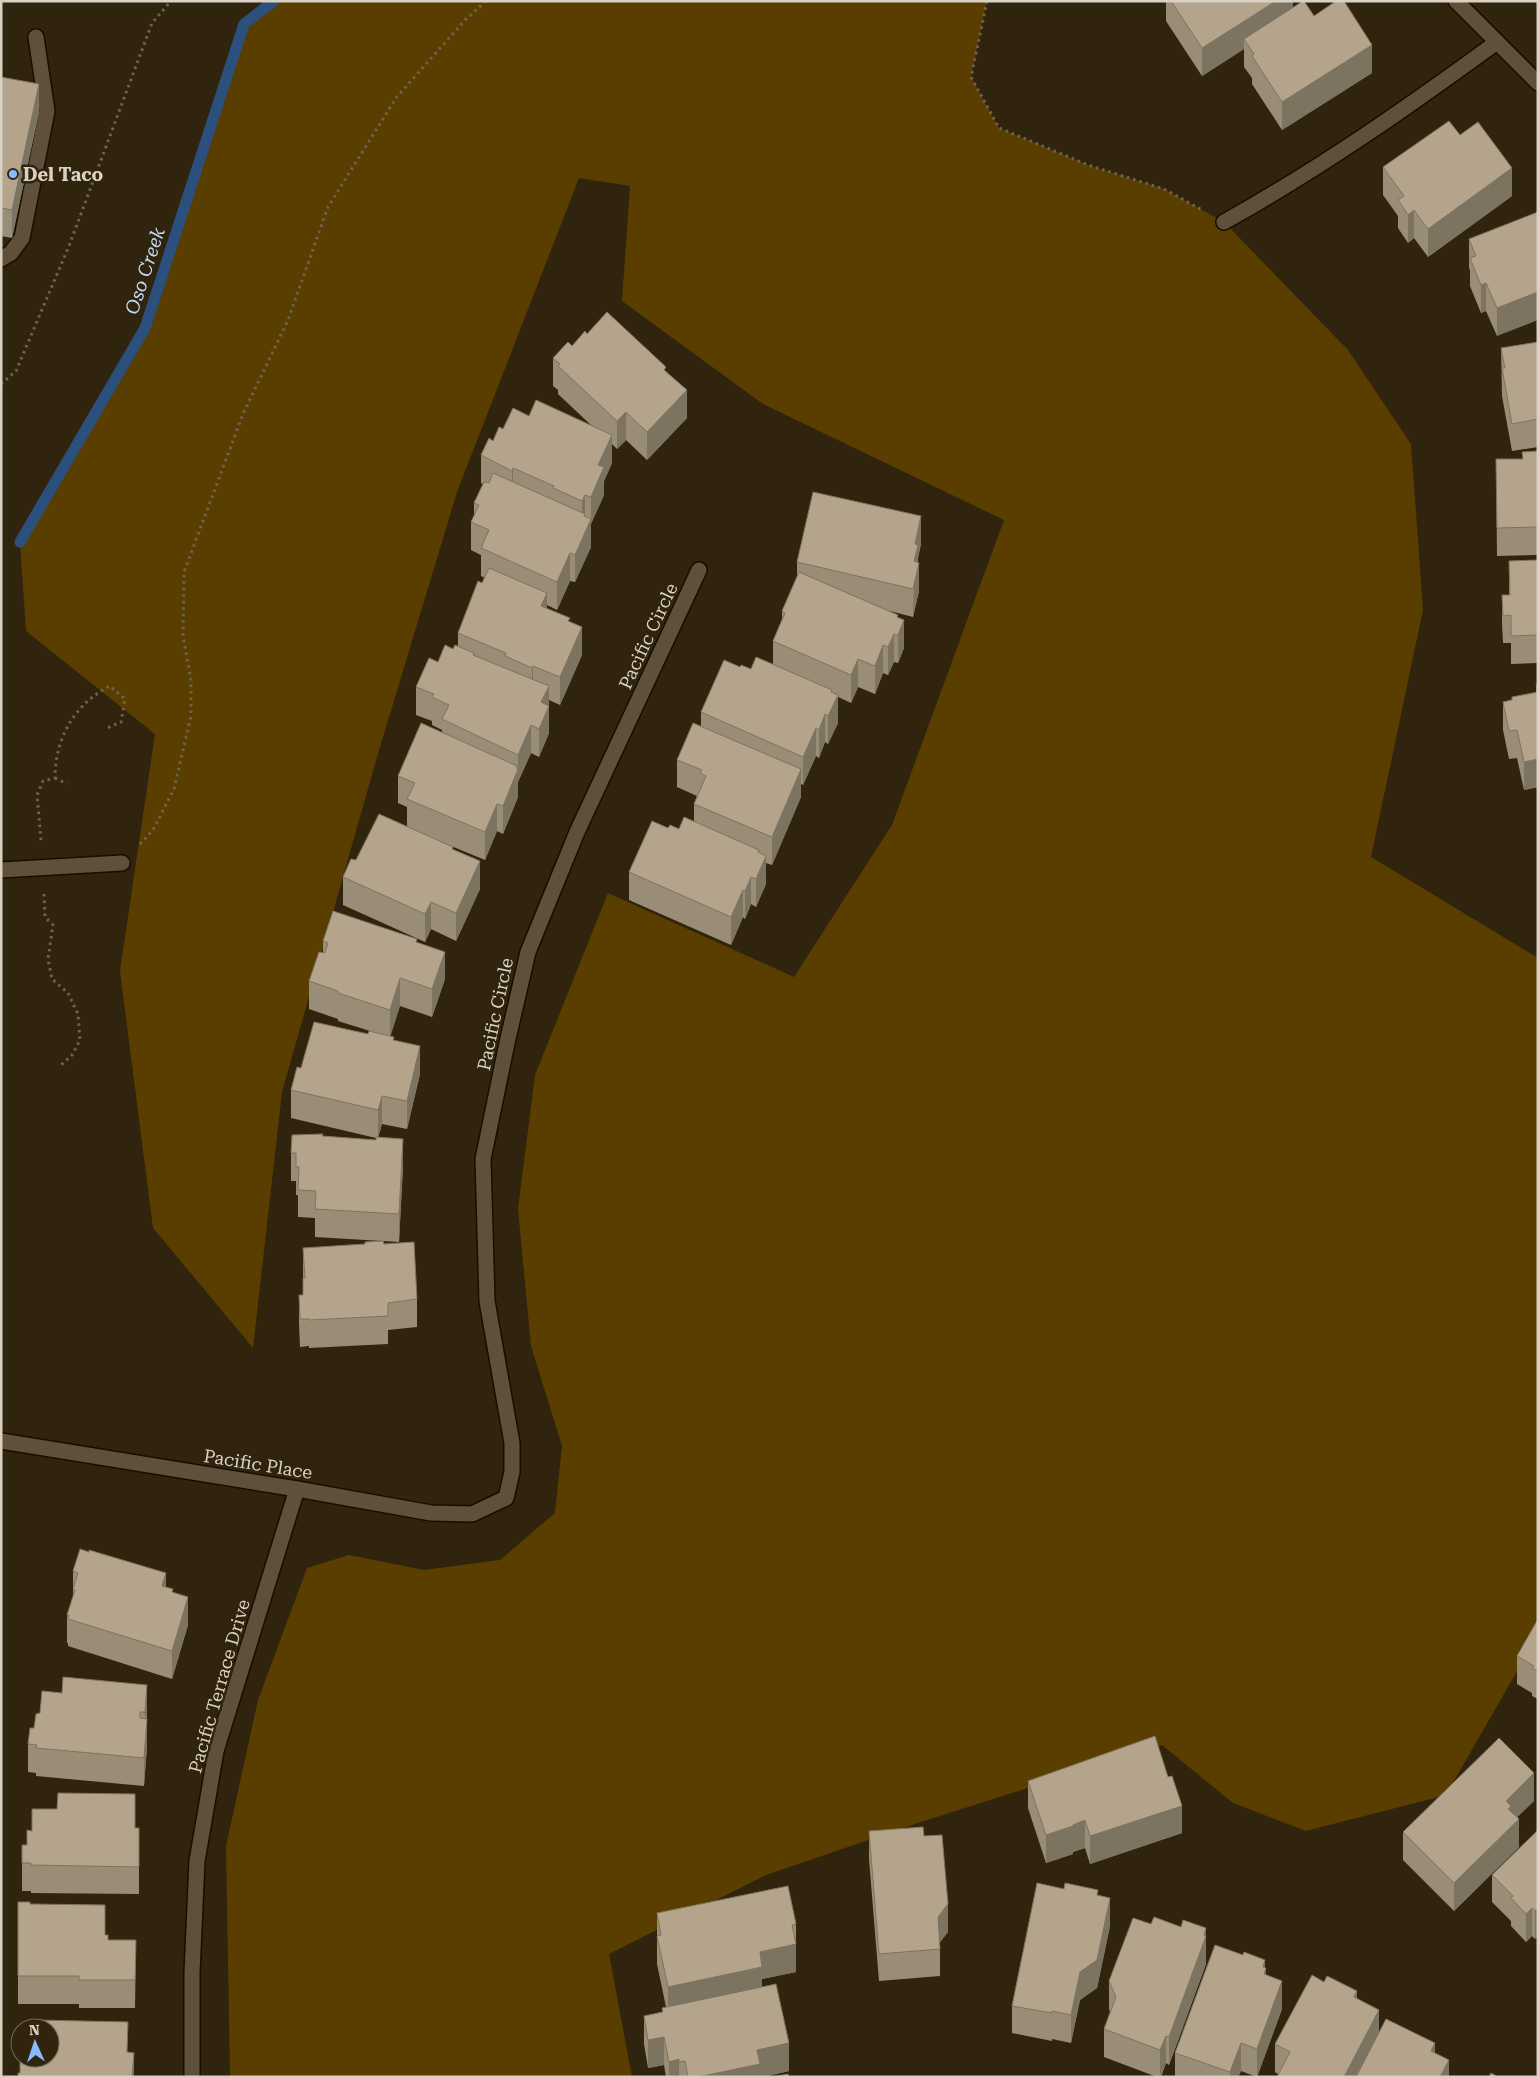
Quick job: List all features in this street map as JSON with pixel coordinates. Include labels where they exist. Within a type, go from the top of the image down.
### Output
[{"type":"street","points":[[1456,1],[1538,83]]},
{"type":"street","points":[[1,259],[11,253],[22,238],[46,111],[36,37]]},
{"type":"street","points":[[1224,222],[1288,186],[1392,118],[1498,42]]},
{"type":"street","name":"Pacific Circle","points":[[506,1498],[512,1472],[512,1444],[487,1302],[484,1159],[507,1043],[528,952],[577,832],[699,570]]},
{"type":"street","points":[[1,870],[122,863]]},
{"type":"street","name":"Pacific Place","points":[[1,1441],[297,1489],[431,1514],[472,1514],[506,1498]]},
{"type":"street","name":"Pacific Terrace Drive","points":[[192,2077],[192,1973],[198,1861],[215,1760],[297,1489]]},
{"type":"path","points":[[1,384],[16,371],[69,246],[152,23],[171,1]]},
{"type":"path","points":[[122,863],[153,830],[174,789],[191,716],[191,680],[182,636],[184,572],[243,414],[288,320],[328,207],[396,98],[465,20],[486,1]]},
{"type":"path","points":[[987,1],[971,77],[999,128],[1088,165],[1164,189],[1224,222]]},
{"type":"path","points":[[55,778],[55,763],[62,734],[80,707],[100,691],[110,686],[124,699],[121,722],[107,728]]},
{"type":"path","points":[[59,1066],[72,1055],[80,1040],[78,1014],[68,994],[52,979],[48,960],[53,925],[45,917],[37,795],[43,781],[55,778],[67,784]]},
{"type":"shaded area","points":[[274,1],[987,1],[971,77],[999,128],[1088,165],[1164,189],[1224,222],[1348,350],[1411,444],[1423,610],[1371,857],[1538,958],[1538,1619],[1532,1645],[1446,1795],[1306,1831],[1233,1803],[1162,1745],[921,1822],[766,1875],[609,1954],[632,2077],[230,2077],[226,1846],[258,1700],[307,1568],[349,1555],[424,1570],[500,1560],[555,1513],[562,1446],[531,1346],[518,1209],[535,1075],[608,893],[794,977],[892,825],[1004,520],[763,404],[622,301],[630,186],[579,178],[457,492],[377,757],[282,1092],[253,1348],[153,1228],[120,971],[155,734],[26,631],[20,542],[145,328],[244,24]]},
{"type":"building","points":[[1171,1],[1276,1],[1202,48]]},
{"type":"building","points":[[1303,1],[1314,16],[1336,1],[1344,1],[1372,45],[1282,102],[1252,56],[1254,54],[1244,39]]},
{"type":"building","name":"Del Taco","points":[[1,77],[39,84],[12,210],[1,208]]},
{"type":"building","points":[[1449,121],[1460,135],[1478,122],[1512,168],[1428,229],[1414,210],[1408,215],[1398,200],[1404,196],[1383,167]]},
{"type":"building","points":[[1538,212],[1538,292],[1497,308],[1486,283],[1481,285],[1470,258],[1476,256],[1469,239]]},
{"type":"building","points":[[607,312],[666,367],[664,370],[687,390],[647,432],[626,412],[617,421],[558,366],[560,364],[553,358],[568,342],[572,346],[585,331],[587,334]]},
{"type":"building","points":[[1538,342],[1538,419],[1512,424],[1502,368],[1505,368],[1501,348]]},
{"type":"building","points":[[536,400],[612,435],[598,465],[604,467],[591,497],[585,495],[582,501],[553,488],[554,486],[513,468],[512,471],[481,455],[489,438],[493,441],[499,427],[503,429],[513,408],[529,416]]},
{"type":"building","points":[[1538,451],[1538,527],[1497,528],[1496,459],[1523,459],[1522,452]]},
{"type":"building","points":[[493,473],[585,514],[584,516],[591,519],[575,555],[570,553],[557,582],[481,548],[489,530],[471,522],[479,505],[474,503],[484,482],[489,483]]},
{"type":"building","points":[[813,492],[921,516],[915,544],[918,545],[914,561],[919,563],[913,589],[797,562]]},
{"type":"building","points":[[1538,560],[1538,635],[1511,636],[1511,615],[1503,616],[1502,595],[1510,595],[1509,561]]},
{"type":"building","points":[[489,568],[547,593],[541,606],[570,618],[568,621],[582,627],[560,677],[533,666],[532,668],[505,656],[506,653],[458,633],[478,581],[482,583]]},
{"type":"building","points":[[799,572],[898,615],[897,617],[904,620],[898,635],[894,634],[888,647],[883,645],[875,666],[858,659],[851,675],[773,641],[785,613],[782,611]]},
{"type":"building","points":[[445,645],[453,649],[455,645],[474,653],[473,655],[549,686],[541,702],[549,706],[539,729],[531,725],[518,755],[442,719],[449,705],[432,697],[434,694],[416,687],[429,658],[438,662]]},
{"type":"building","points":[[756,657],[832,690],[831,692],[838,695],[828,716],[825,714],[819,730],[816,728],[803,757],[701,712],[724,660],[740,667],[741,665],[751,669]]},
{"type":"building","points":[[1538,692],[1538,759],[1524,762],[1517,730],[1509,731],[1503,702],[1512,700],[1512,697]]},
{"type":"building","points":[[421,723],[517,766],[516,768],[518,769],[503,806],[497,804],[485,832],[407,799],[415,783],[398,776]]},
{"type":"building","points":[[693,723],[801,769],[772,837],[694,804],[706,776],[700,773],[702,770],[677,760]]},
{"type":"building","points":[[379,814],[480,861],[456,913],[431,902],[425,914],[343,877],[351,859],[356,860]]},
{"type":"building","points":[[684,817],[759,850],[758,852],[766,856],[756,879],[751,877],[745,891],[743,890],[731,917],[629,872],[652,821],[668,828],[670,825],[679,829]]},
{"type":"building","points":[[333,911],[417,939],[416,942],[445,952],[432,989],[400,978],[390,1010],[338,993],[338,991],[309,981],[319,952],[325,953],[328,943],[323,941]]},
{"type":"building","points":[[314,1022],[368,1034],[369,1031],[394,1037],[393,1040],[420,1046],[407,1101],[382,1096],[378,1110],[291,1090],[297,1067],[301,1068]]},
{"type":"building","points":[[323,1134],[322,1136],[376,1140],[376,1137],[403,1139],[399,1214],[315,1209],[316,1191],[298,1190],[299,1167],[296,1167],[296,1153],[291,1153],[292,1135]]},
{"type":"building","points":[[383,1241],[384,1244],[414,1242],[417,1299],[388,1303],[388,1316],[300,1319],[299,1295],[303,1295],[303,1278],[305,1278],[303,1248]]},
{"type":"building","points":[[80,1549],[166,1573],[162,1586],[173,1589],[172,1592],[188,1597],[172,1651],[68,1619],[69,1615],[67,1615],[78,1573],[73,1571]]},
{"type":"building","points":[[1538,1619],[1538,1671],[1532,1668],[1534,1666],[1517,1656]]},
{"type":"building","points":[[63,1677],[147,1685],[145,1712],[140,1712],[140,1718],[147,1719],[144,1758],[36,1748],[37,1745],[28,1744],[30,1728],[34,1728],[36,1714],[40,1713],[42,1691],[62,1693]]},
{"type":"building","points":[[1155,1736],[1168,1777],[1172,1776],[1182,1806],[1090,1836],[1085,1820],[1046,1835],[1028,1781]]},
{"type":"building","points":[[1499,1738],[1534,1773],[1506,1801],[1511,1806],[1508,1809],[1519,1819],[1454,1883],[1403,1832]]},
{"type":"building","points":[[58,1793],[135,1794],[135,1828],[139,1828],[139,1867],[31,1865],[31,1863],[22,1863],[22,1845],[27,1845],[27,1830],[32,1831],[32,1809],[57,1809]]},
{"type":"building","points":[[923,1827],[924,1836],[942,1835],[948,1904],[938,1917],[940,1949],[879,1954],[869,1831]]},
{"type":"building","points":[[1538,1830],[1538,1909],[1535,1911],[1532,1908],[1526,1914],[1511,1898],[1513,1896],[1492,1875]]},
{"type":"building","points":[[1037,1883],[1064,1889],[1065,1883],[1098,1890],[1097,1895],[1110,1898],[1097,1960],[1080,1972],[1071,2015],[1012,2006]]},
{"type":"building","points":[[788,1886],[796,1924],[792,1925],[796,1944],[760,1952],[762,1967],[668,1987],[657,1936],[661,1935],[657,1913]]},
{"type":"building","points":[[18,1902],[30,1902],[30,1904],[105,1905],[105,1935],[108,1935],[108,1940],[136,1940],[135,1980],[79,1980],[79,1976],[18,1976]]},
{"type":"building","points":[[1154,1917],[1181,1927],[1183,1920],[1206,1928],[1204,1935],[1206,1936],[1169,2037],[1166,2036],[1160,2050],[1104,2029],[1116,1997],[1109,1981],[1133,1918],[1151,1924]]},
{"type":"building","points":[[1215,1945],[1243,1955],[1244,1952],[1265,1960],[1263,1967],[1266,1968],[1264,1974],[1282,1981],[1257,2049],[1241,2043],[1230,2072],[1175,2053]]},
{"type":"building","points":[[1312,1975],[1324,1982],[1327,1976],[1357,1991],[1354,1997],[1379,2010],[1344,2077],[1277,2077],[1290,2052],[1275,2044]]},
{"type":"building","points":[[776,1984],[789,2043],[757,2050],[760,2064],[698,2077],[688,2077],[685,2061],[679,2062],[679,2059],[669,2062],[664,2037],[648,2040],[644,2016],[663,2012],[662,2008]]},
{"type":"building","points":[[1386,2019],[1435,2043],[1431,2051],[1449,2060],[1440,2077],[1356,2077]]},
{"type":"building","points":[[60,2021],[128,2022],[127,2052],[134,2053],[132,2077],[18,2077],[18,2073],[20,2073],[20,2068],[60,2068]]},
{"type":"building","points":[[1491,2073],[1498,2077],[1489,2077]]},
{"type":"building","points":[[788,2074],[789,2077],[772,2077]]},
{"type":"waterway","name":"Oso Creek","points":[[20,542],[145,328],[244,24],[274,1]]},
{"type":"place","name":"Del Taco","points":[[13,174]]}]
